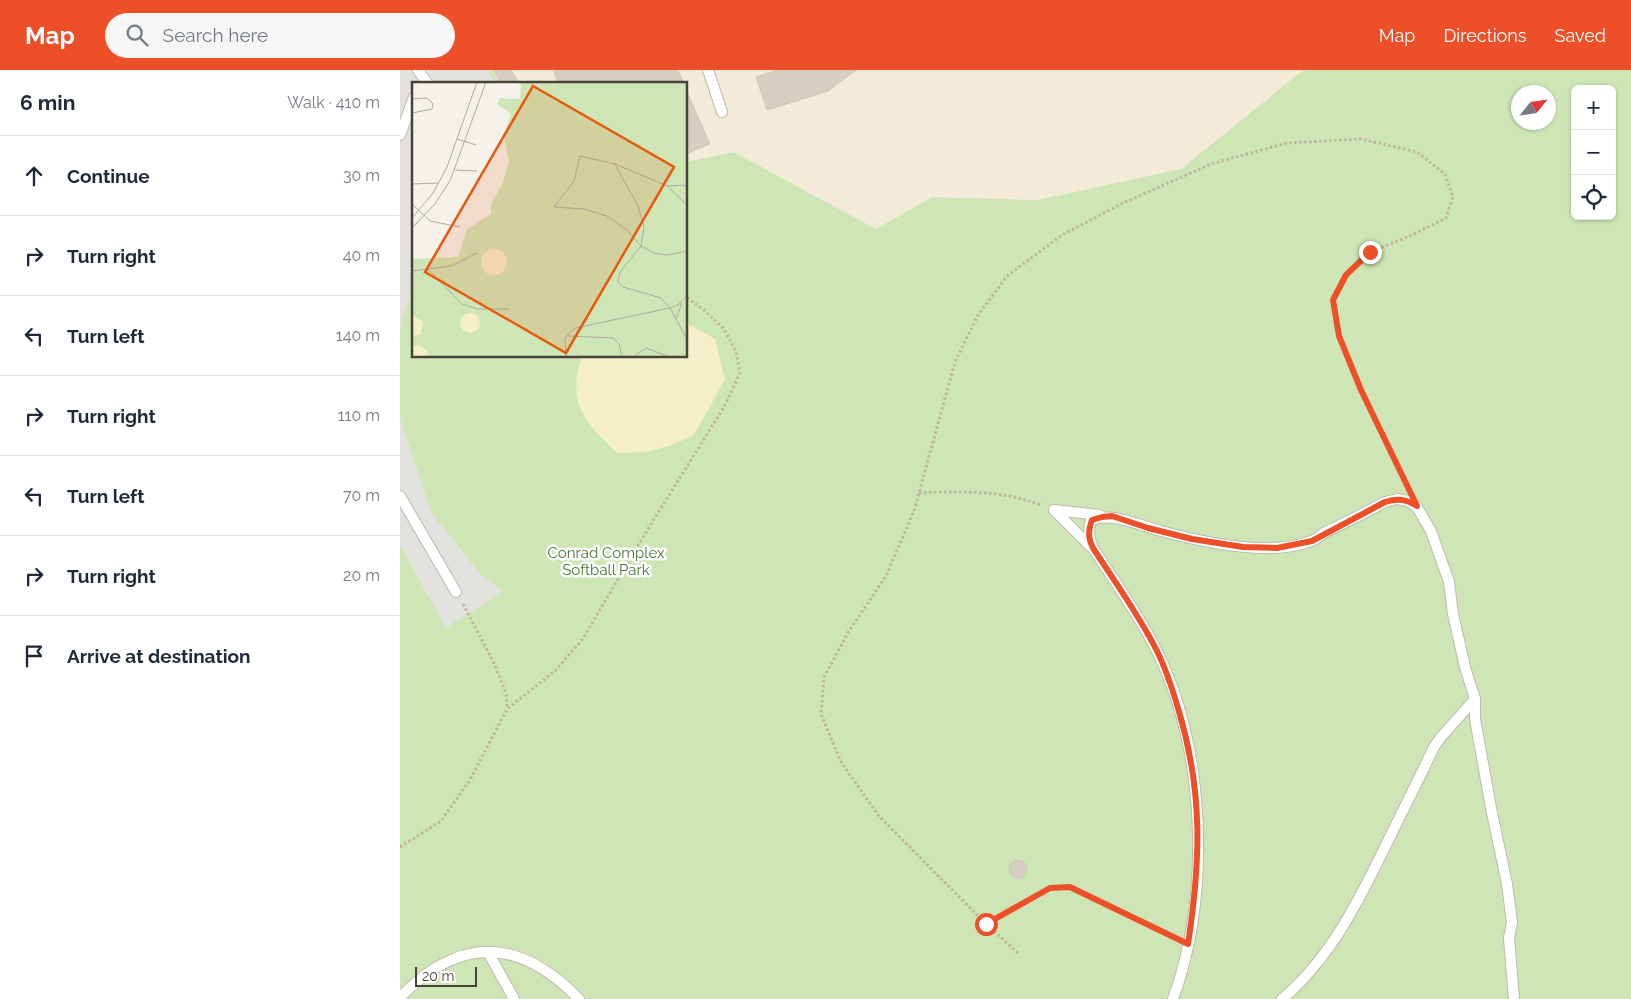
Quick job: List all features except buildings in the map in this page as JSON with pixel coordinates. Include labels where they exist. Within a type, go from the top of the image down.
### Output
[{"type":"lane","points":[[708,70],[722,112]]},
{"type":"lane","points":[[400,135],[412,102]]},
{"type":"lane","points":[[400,496],[456,592]]},
{"type":"lane","points":[[1054,510],[1112,516],[1148,528],[1192,539],[1243,547],[1277,548],[1312,541],[1385,502],[1397,499],[1408,501],[1417,506],[1431,531],[1449,582],[1463,658],[1476,700],[1475,719],[1507,884],[1512,922],[1509,938],[1514,999]]},
{"type":"lane","points":[[1054,510],[1093,548]]},
{"type":"lane","points":[[1112,516],[1092,520],[1088,529],[1089,539],[1093,548],[1136,612],[1157,651],[1168,677],[1186,734],[1198,810],[1194,903],[1180,980],[1172,999]]},
{"type":"lane","points":[[1282,999],[1296,988],[1317,964],[1338,935],[1368,881],[1434,747],[1476,700]]},
{"type":"lane","points":[[488,952],[514,999]]},
{"type":"lane","points":[[400,997],[426,974],[440,965],[456,958],[488,952],[512,955],[534,963],[548,972],[579,999]]},
{"type":"path","points":[[1018,953],[986,924],[878,815],[841,762],[821,714],[824,677],[849,631],[886,576],[914,512],[955,362],[978,315],[1006,276],[1062,235],[1123,203],[1210,164],[1287,142],[1361,139],[1418,152],[1446,174],[1454,197],[1446,218],[1412,236],[1370,252],[1346,275],[1333,300],[1339,336],[1361,390],[1417,506]]},
{"type":"path","points":[[400,847],[441,821],[470,780],[507,709],[555,671],[582,640],[724,407],[740,373],[736,351],[724,330],[704,310],[688,298]]},
{"type":"path","points":[[919,493],[960,491],[1021,497],[1054,510]]},
{"type":"path","points":[[456,592],[493,661],[506,693],[507,709]]},
{"type":"path","points":[[986,924],[1050,888],[1070,887],[1188,944]]},
{"type":"shaded area","points":[[400,70],[487,70],[495,82],[412,82],[412,291],[401,321],[400,339]]},
{"type":"shaded area","points":[[492,70],[1303,70],[1181,169],[1037,200],[932,197],[875,229],[735,152],[688,162],[688,82],[500,82]]},
{"type":"shaded area","points":[[400,419],[432,514],[483,577],[503,591],[446,628],[400,545]]},
{"type":"green space","name":"Conrad Complex Softball Park","points":[[400,70],[492,70],[500,82],[412,82],[412,358],[688,358],[688,162],[734,152],[876,229],[932,197],[1037,200],[1181,169],[1303,70],[1631,70],[1631,999],[400,999]]},
{"type":"sand","points":[[688,324],[715,339],[725,380],[693,436],[666,447],[645,452],[617,453],[596,431],[582,411],[576,387],[582,358],[688,358]]},
{"type":"route","points":[[986,924],[1050,888],[1070,887],[1188,944],[1198,856],[1198,810],[1186,734],[1168,677],[1157,651],[1136,612],[1093,548],[1089,539],[1088,529],[1092,520],[1112,516],[1148,528],[1192,539],[1243,547],[1277,548],[1312,541],[1385,502],[1397,499],[1408,501],[1417,506],[1361,390],[1339,336],[1333,300],[1346,275],[1370,252]]}]
